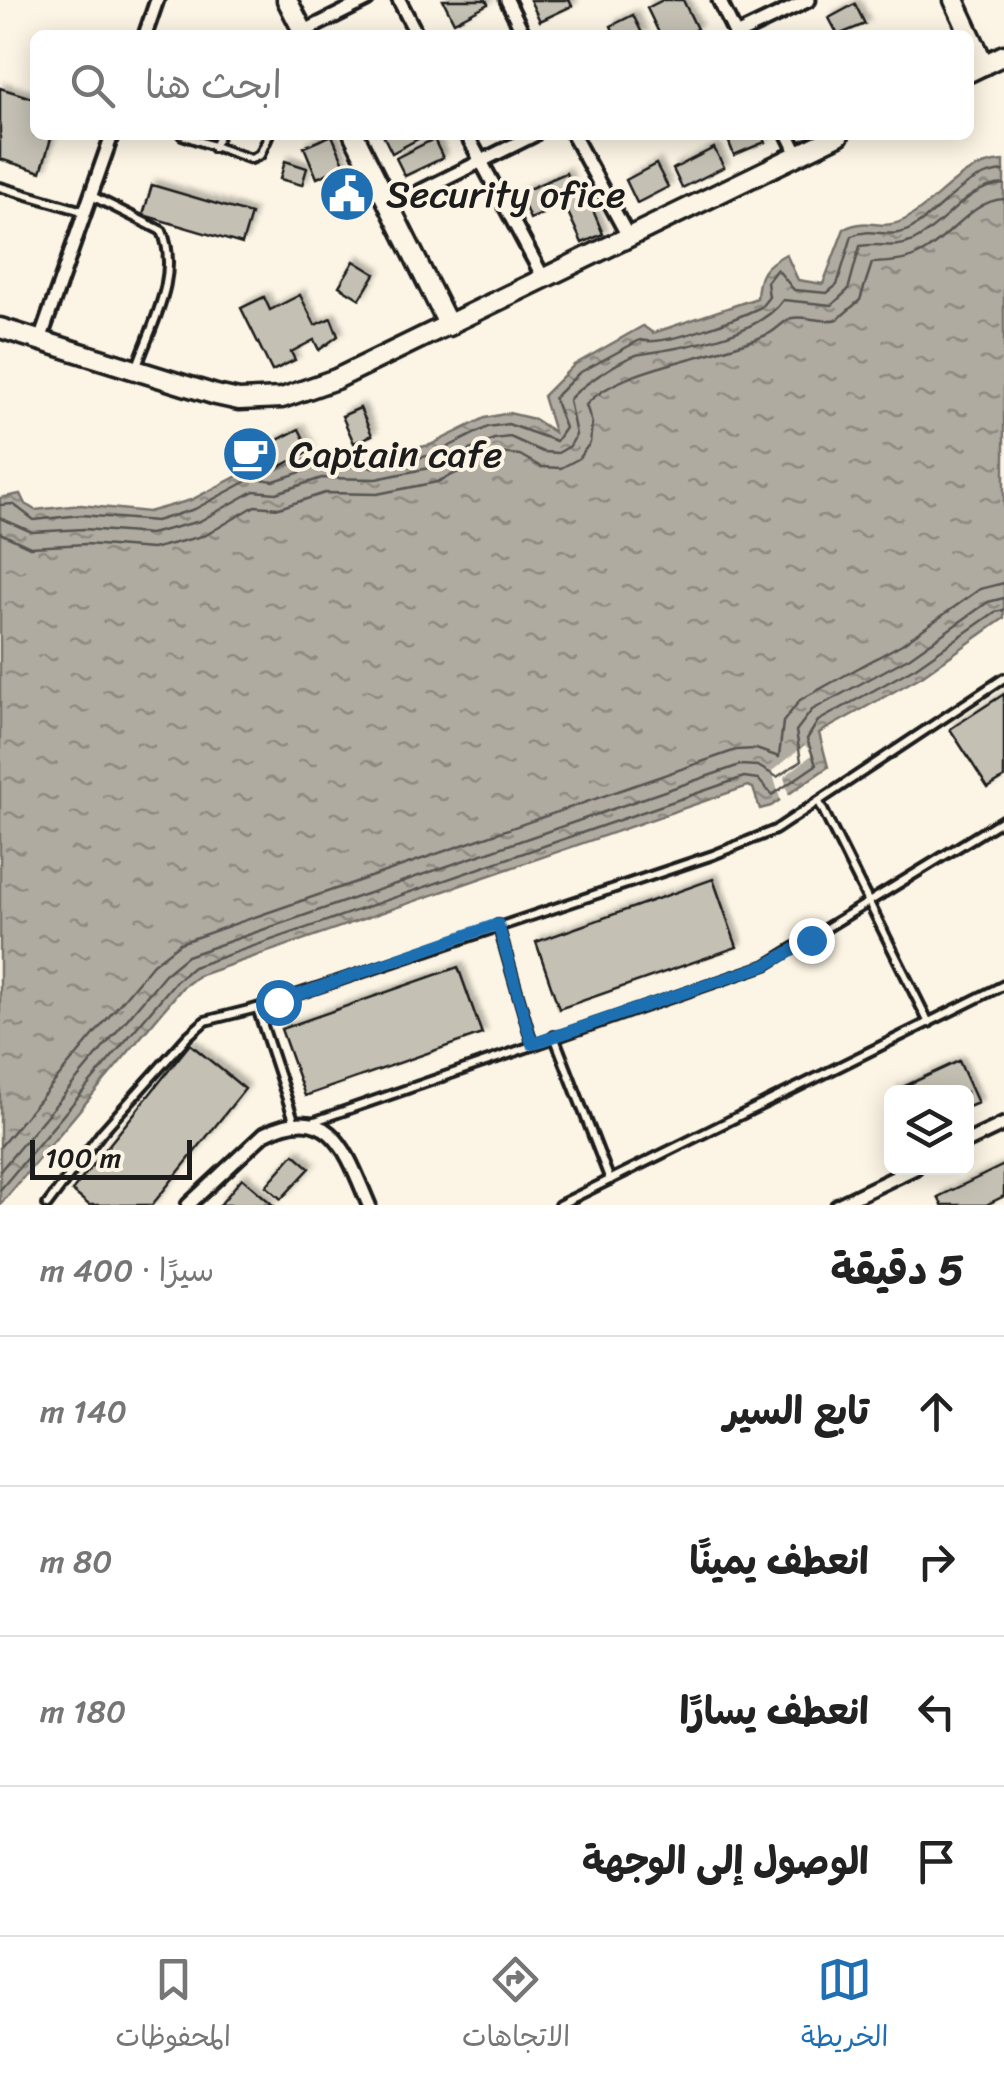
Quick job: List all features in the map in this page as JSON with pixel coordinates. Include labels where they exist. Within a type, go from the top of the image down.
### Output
[{"type":"main road","points":[[287,0],[300,30]]},
{"type":"main road","points":[[954,0],[964,30]]},
{"type":"main road","points":[[976,69],[1004,56]]},
{"type":"main road","points":[[356,140],[450,326]]},
{"type":"main road","points":[[0,328],[238,400],[282,398],[336,379],[450,326],[829,140]]},
{"type":"street","points":[[147,30],[157,0]]},
{"type":"street","points":[[310,30],[368,0]]},
{"type":"street","points":[[400,0],[415,30]]},
{"type":"street","points":[[506,0],[521,30]]},
{"type":"street","points":[[718,0],[733,30]]},
{"type":"street","points":[[746,30],[809,0]]},
{"type":"street","points":[[40,340],[110,140]]},
{"type":"street","points":[[469,140],[544,279]]},
{"type":"street","points":[[389,207],[524,140]]},
{"type":"street","points":[[576,140],[629,238]]},
{"type":"street","points":[[790,140],[798,155]]},
{"type":"street","points":[[188,1205],[264,1134],[311,1122],[337,1138],[370,1205]]},
{"type":"street","points":[[974,1138],[1004,1124]]},
{"type":"street","points":[[838,1205],[900,1175]]},
{"type":"lane","points":[[194,140],[251,158],[260,155],[267,140]]},
{"type":"lane","points":[[214,148],[217,140]]},
{"type":"lane","points":[[0,187],[87,212]]},
{"type":"lane","points":[[92,196],[162,231],[170,251],[171,270],[135,371]]},
{"type":"lane","points":[[47,1205],[102,1132],[204,1021],[257,1008],[713,855],[774,830],[1004,678]]},
{"type":"lane","points":[[819,802],[929,1023]]},
{"type":"lane","points":[[311,1122],[766,965],[1004,819]]},
{"type":"lane","points":[[498,924],[532,1044]]},
{"type":"lane","points":[[559,1205],[1004,985]]},
{"type":"lane","points":[[257,1008],[295,1124]]},
{"type":"lane","points":[[554,1036],[610,1180]]},
{"type":"lane","points":[[864,1192],[870,1205]]},
{"type":"water","points":[[1004,161],[1004,618],[922,676],[819,733],[828,767],[771,806],[760,809],[753,788],[748,786],[198,976],[182,988],[0,1205],[0,498],[20,494],[25,504],[35,510],[81,505],[148,512],[191,500],[253,468],[272,471],[315,456],[375,457],[430,445],[485,418],[509,413],[534,419],[554,432],[543,396],[574,365],[643,326],[653,333],[757,298],[763,272],[786,254],[798,280],[823,284],[844,229],[904,220],[974,168]]},
{"type":"pier","points":[[805,745],[813,754],[784,777],[789,797],[781,802],[772,771]]},
{"type":"building","points":[[443,0],[486,0],[488,4],[454,22]]},
{"type":"building","points":[[530,0],[569,0],[572,6],[540,21]]},
{"type":"building","points":[[663,0],[683,0],[697,29],[658,30],[647,8]]},
{"type":"building","points":[[855,4],[865,24],[835,30],[829,18]]},
{"type":"building","points":[[633,15],[640,30],[613,30],[611,26]]},
{"type":"building","points":[[0,88],[30,97],[30,140],[51,140],[41,172],[0,159]]},
{"type":"building","points":[[320,140],[334,140],[345,166],[317,178],[304,147]]},
{"type":"building","points":[[386,140],[416,140],[392,153]]},
{"type":"building","points":[[434,140],[443,158],[405,176],[396,158]]},
{"type":"building","points":[[728,140],[764,140],[765,142],[734,155]]},
{"type":"building","points":[[714,148],[724,167],[682,188],[673,169]]},
{"type":"building","points":[[285,161],[307,168],[302,185],[280,179]]},
{"type":"building","points":[[656,164],[668,187],[637,203],[626,180]]},
{"type":"building","points":[[566,173],[571,185],[552,194],[557,208],[530,219],[519,193]]},
{"type":"building","points":[[348,179],[359,200],[343,209],[332,187]]},
{"type":"building","points":[[152,185],[251,214],[242,244],[143,215]]},
{"type":"building","points":[[584,189],[603,234],[582,243],[562,199]]},
{"type":"building","points":[[354,261],[375,274],[360,299],[339,286]]},
{"type":"building","points":[[300,295],[315,325],[331,318],[338,336],[319,350],[314,340],[291,352],[295,360],[272,371],[241,308],[264,297],[270,310]]},
{"type":"building","points":[[360,408],[372,435],[354,443],[342,416]]},
{"type":"building","points":[[299,429],[310,451],[281,466],[270,444]]},
{"type":"building","points":[[1004,694],[1004,778],[988,788],[950,729]]},
{"type":"building","points":[[713,879],[737,947],[559,1009],[536,942]]},
{"type":"building","points":[[458,967],[482,1034],[305,1096],[281,1029]]},
{"type":"building","points":[[190,1044],[245,1089],[152,1205],[89,1205],[72,1191]]},
{"type":"building","points":[[959,1061],[970,1085],[907,1085]]},
{"type":"building","points":[[294,1154],[310,1168],[281,1199],[266,1186]]},
{"type":"building","points":[[1004,1165],[1004,1196],[986,1205],[942,1205],[938,1197]]},
{"type":"building","points":[[242,1178],[273,1205],[220,1205]]},
{"type":"place","name":"Security ofice","points":[[347,194]]},
{"type":"place","name":"Captain cafe","points":[[250,454]]},
{"type":"route","points":[[278,1002],[498,924],[532,1044],[766,965],[811,940]]}]
